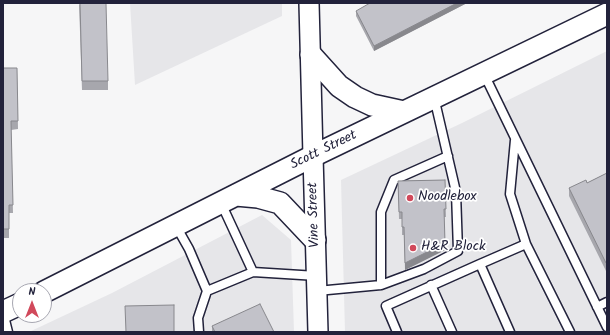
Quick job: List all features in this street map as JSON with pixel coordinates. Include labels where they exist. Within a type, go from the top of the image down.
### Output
[{"type":"main road","name":"Scott Street","points":[[52,288],[313,156],[607,14]]},
{"type":"main road","points":[[311,55],[339,86],[355,97],[372,105],[404,112]]},
{"type":"main road","points":[[229,199],[258,197],[280,203],[315,240]]},
{"type":"street","name":"Vine Street","points":[[310,3],[318,332]]},
{"type":"lane","points":[[483,73],[607,327]]},
{"type":"lane","points":[[207,291],[253,272],[317,283],[381,286],[424,269],[458,251],[456,192],[434,97]]},
{"type":"lane","points":[[516,139],[510,194],[526,244],[570,332]]},
{"type":"lane","points":[[381,286],[381,212],[394,180],[448,156]]},
{"type":"lane","points":[[229,199],[253,272]]},
{"type":"lane","points":[[176,226],[188,248],[207,291],[198,318],[199,332]]},
{"type":"lane","points":[[397,332],[386,306],[526,244]]},
{"type":"lane","points":[[480,264],[510,332]]},
{"type":"lane","points":[[431,286],[452,332]]},
{"type":"lane","points":[[597,307],[607,302]]},
{"type":"lane","points":[[3,312],[8,332]]},
{"type":"shaded area","points":[[130,3],[282,3],[282,16],[135,85]]},
{"type":"shaded area","points":[[607,51],[607,332],[345,332],[341,180],[462,123]]},
{"type":"shaded area","points":[[262,215],[291,240],[294,332],[29,332],[48,323],[52,323],[52,321],[112,293]]},
{"type":"building","points":[[80,3],[106,3],[108,81],[82,81]]},
{"type":"building","points":[[370,3],[457,3],[374,46],[356,11]]},
{"type":"building","points":[[3,68],[17,68],[18,121],[11,121],[13,205],[9,205],[9,229],[3,229]]},
{"type":"building","points":[[607,173],[606,263],[569,188],[586,180],[587,183]]},
{"type":"building","points":[[445,180],[445,243],[405,263],[404,227],[402,227],[402,212],[399,212],[398,181]]},
{"type":"building","points":[[260,304],[274,332],[215,332],[212,326]]},
{"type":"building","points":[[174,305],[174,332],[126,332],[125,306]]},
{"type":"place","name":"Noodlebox","points":[[410,198]]},
{"type":"place","name":"H&R Block","points":[[413,248]]}]
